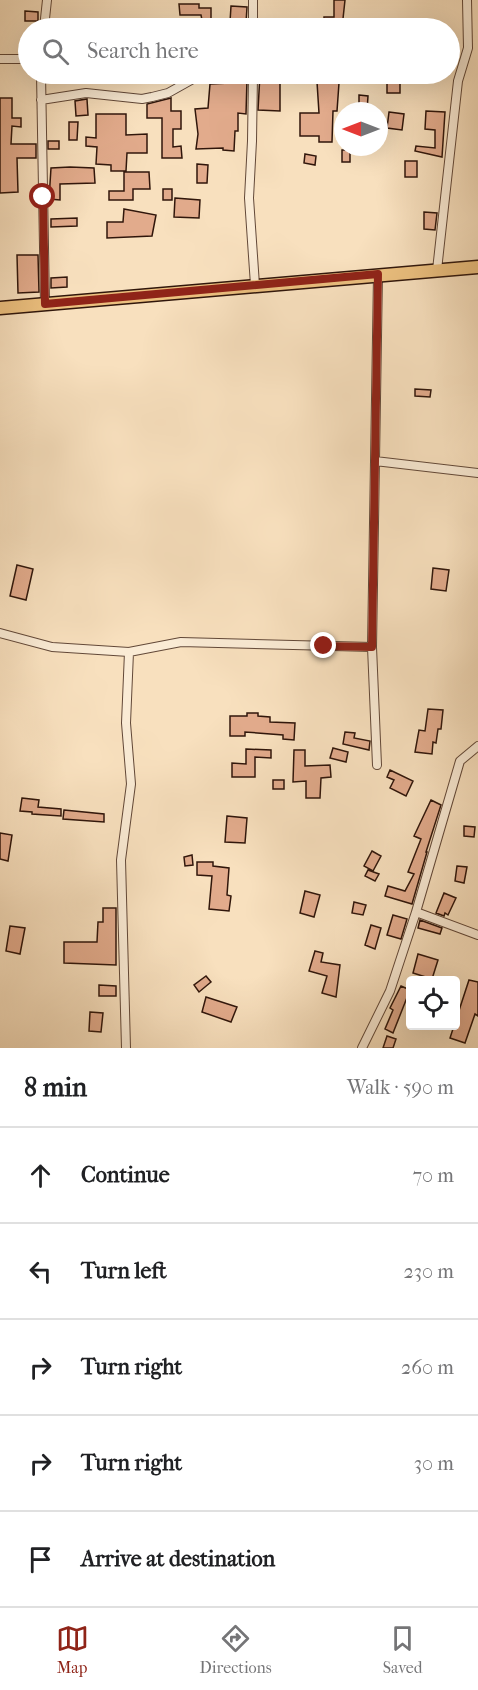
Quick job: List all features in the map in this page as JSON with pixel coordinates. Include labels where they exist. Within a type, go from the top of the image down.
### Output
[{"type":"main road","points":[[0,308],[478,267]]},
{"type":"street","points":[[45,18],[46,0]]},
{"type":"street","points":[[253,0],[253,18]]},
{"type":"street","points":[[460,74],[468,48],[467,0]]},
{"type":"street","points":[[0,59],[18,59]]},
{"type":"street","points":[[41,84],[45,304]]},
{"type":"street","points":[[41,100],[86,93],[142,99],[168,93],[183,84]]},
{"type":"street","points":[[253,84],[249,198],[255,285]]},
{"type":"street","points":[[437,270],[458,84]]},
{"type":"street","points":[[377,765],[372,647],[378,274]]},
{"type":"street","points":[[375,461],[478,473]]},
{"type":"street","points":[[0,633],[52,647],[129,651],[181,642],[372,647]]},
{"type":"street","points":[[126,1048],[121,860],[131,784],[126,723],[129,651]]},
{"type":"street","points":[[362,1048],[390,991],[416,912],[460,761],[478,746]]},
{"type":"street","points":[[416,912],[478,935]]},
{"type":"building","points":[[334,0],[345,0],[343,18],[324,18],[334,17]]},
{"type":"building","points":[[179,4],[199,4],[199,8],[211,8],[211,18],[202,18],[201,15],[180,15]]},
{"type":"building","points":[[231,6],[247,7],[246,18],[230,18]]},
{"type":"building","points":[[25,11],[38,12],[38,18],[25,18]]},
{"type":"building","points":[[210,84],[247,84],[246,114],[238,113],[238,131],[235,131],[234,151],[223,150],[223,148],[196,149],[198,134],[195,109],[208,108]]},
{"type":"building","points":[[259,84],[280,84],[280,111],[258,110]]},
{"type":"building","points":[[317,84],[339,84],[338,102],[334,102],[332,142],[319,142],[319,136],[300,136],[300,113],[319,113]]},
{"type":"building","points":[[387,84],[400,84],[400,93],[387,93]]},
{"type":"building","points":[[359,95],[368,96],[368,102],[359,102]]},
{"type":"building","points":[[0,98],[12,98],[12,118],[21,118],[21,127],[12,126],[11,144],[36,144],[36,158],[17,158],[18,192],[0,193]]},
{"type":"building","points":[[171,98],[171,111],[181,111],[181,129],[173,129],[173,147],[181,146],[182,158],[162,158],[162,118],[147,118],[147,104]]},
{"type":"building","points":[[87,99],[88,115],[76,116],[75,101]]},
{"type":"building","points":[[426,111],[445,112],[442,157],[415,151],[416,146],[435,148],[435,130],[425,129]]},
{"type":"building","points":[[389,112],[404,114],[402,130],[388,128]]},
{"type":"building","points":[[96,114],[126,114],[126,135],[147,134],[147,153],[127,153],[126,171],[111,171],[111,165],[96,164],[97,147],[86,146],[86,137],[96,138]]},
{"type":"building","points":[[69,122],[78,122],[77,140],[69,140]]},
{"type":"building","points":[[48,141],[59,141],[59,149],[48,149]]},
{"type":"building","points":[[305,154],[316,156],[315,165],[304,163]]},
{"type":"building","points":[[342,156],[350,156],[350,162],[342,162]]},
{"type":"building","points":[[405,161],[417,161],[417,177],[405,177]]},
{"type":"building","points":[[197,164],[208,165],[207,183],[197,183]]},
{"type":"building","points":[[51,168],[94,168],[95,183],[60,184],[60,200],[49,199]]},
{"type":"building","points":[[124,172],[149,172],[150,189],[133,189],[133,200],[109,200],[109,191],[124,191]]},
{"type":"building","points":[[163,189],[172,189],[172,200],[163,200]]},
{"type":"building","points":[[175,198],[200,200],[199,218],[174,217]]},
{"type":"building","points":[[124,209],[156,215],[152,236],[107,238],[107,222],[123,222]]},
{"type":"building","points":[[424,212],[437,213],[435,230],[424,229]]},
{"type":"building","points":[[77,218],[77,226],[51,227],[51,219]]},
{"type":"building","points":[[17,255],[38,255],[39,292],[18,293]]},
{"type":"building","points":[[67,277],[67,287],[51,288],[51,278]]},
{"type":"building","points":[[415,389],[431,390],[430,397],[415,396]]},
{"type":"building","points":[[17,565],[33,569],[26,600],[10,596]]},
{"type":"building","points":[[433,568],[449,570],[446,591],[431,589]]},
{"type":"building","points":[[428,709],[443,710],[441,729],[438,729],[436,743],[433,742],[432,754],[415,752],[419,730],[425,731]]},
{"type":"building","points":[[247,713],[258,713],[258,716],[270,717],[270,722],[295,723],[294,740],[283,739],[283,735],[245,732],[245,736],[230,736],[230,716],[247,716]]},
{"type":"building","points":[[345,732],[355,733],[354,738],[370,741],[369,750],[343,744]]},
{"type":"building","points":[[333,748],[348,752],[346,762],[330,758]]},
{"type":"building","points":[[246,749],[271,750],[271,758],[255,757],[255,777],[232,777],[232,763],[246,764]]},
{"type":"building","points":[[294,750],[305,750],[305,766],[330,765],[331,777],[321,778],[320,798],[306,798],[306,781],[293,782]]},
{"type":"building","points":[[390,770],[413,781],[406,796],[390,788],[394,780],[387,777]]},
{"type":"building","points":[[273,780],[284,780],[284,789],[273,789]]},
{"type":"building","points":[[22,798],[39,800],[38,807],[61,809],[61,816],[20,811]]},
{"type":"building","points":[[431,800],[441,805],[412,904],[385,896],[388,886],[405,891],[414,874],[408,872],[421,839],[414,836]]},
{"type":"building","points":[[64,810],[104,814],[104,822],[63,819]]},
{"type":"building","points":[[227,816],[247,818],[245,843],[225,842]]},
{"type":"building","points":[[464,826],[475,827],[474,837],[464,836]]},
{"type":"building","points":[[0,833],[12,835],[8,861],[0,859]]},
{"type":"building","points":[[372,851],[381,856],[373,871],[364,866]]},
{"type":"building","points":[[192,855],[193,865],[185,866],[184,857]]},
{"type":"building","points":[[197,862],[213,862],[213,866],[229,868],[227,895],[231,896],[229,911],[209,909],[212,876],[197,875]]},
{"type":"building","points":[[457,866],[467,867],[464,883],[455,881]]},
{"type":"building","points":[[368,870],[379,874],[375,881],[365,876]]},
{"type":"building","points":[[305,891],[320,895],[314,917],[300,913]]},
{"type":"building","points":[[444,893],[456,898],[448,915],[445,913],[444,916],[436,913]]},
{"type":"building","points":[[354,902],[366,905],[363,915],[352,913]]},
{"type":"building","points":[[103,908],[116,908],[116,965],[64,963],[64,942],[97,942],[98,922],[103,922]]},
{"type":"building","points":[[393,915],[407,919],[401,939],[387,935]]},
{"type":"building","points":[[420,920],[442,928],[440,934],[418,928]]},
{"type":"building","points":[[371,925],[381,928],[375,949],[365,945]]},
{"type":"building","points":[[10,926],[25,928],[20,954],[6,951]]},
{"type":"building","points":[[315,951],[323,953],[321,962],[340,965],[336,997],[322,993],[327,976],[309,971]]},
{"type":"building","points":[[418,954],[438,960],[433,976],[413,973]]},
{"type":"building","points":[[206,976],[211,982],[199,992],[194,985]]},
{"type":"building","points":[[469,980],[478,982],[478,1016],[475,1014],[465,1043],[450,1038],[453,1030],[460,1030],[460,1007]]},
{"type":"building","points":[[99,985],[116,986],[116,996],[99,996]]},
{"type":"building","points":[[401,986],[406,988],[406,1000],[393,1033],[385,1029],[393,1010],[390,1008]]},
{"type":"building","points":[[206,997],[237,1007],[231,1022],[202,1012]]},
{"type":"building","points":[[90,1012],[103,1013],[101,1032],[89,1031]]},
{"type":"building","points":[[387,1036],[396,1039],[393,1048],[383,1048]]},
{"type":"route","points":[[43,197],[45,304],[378,274],[372,647],[324,646]]}]
